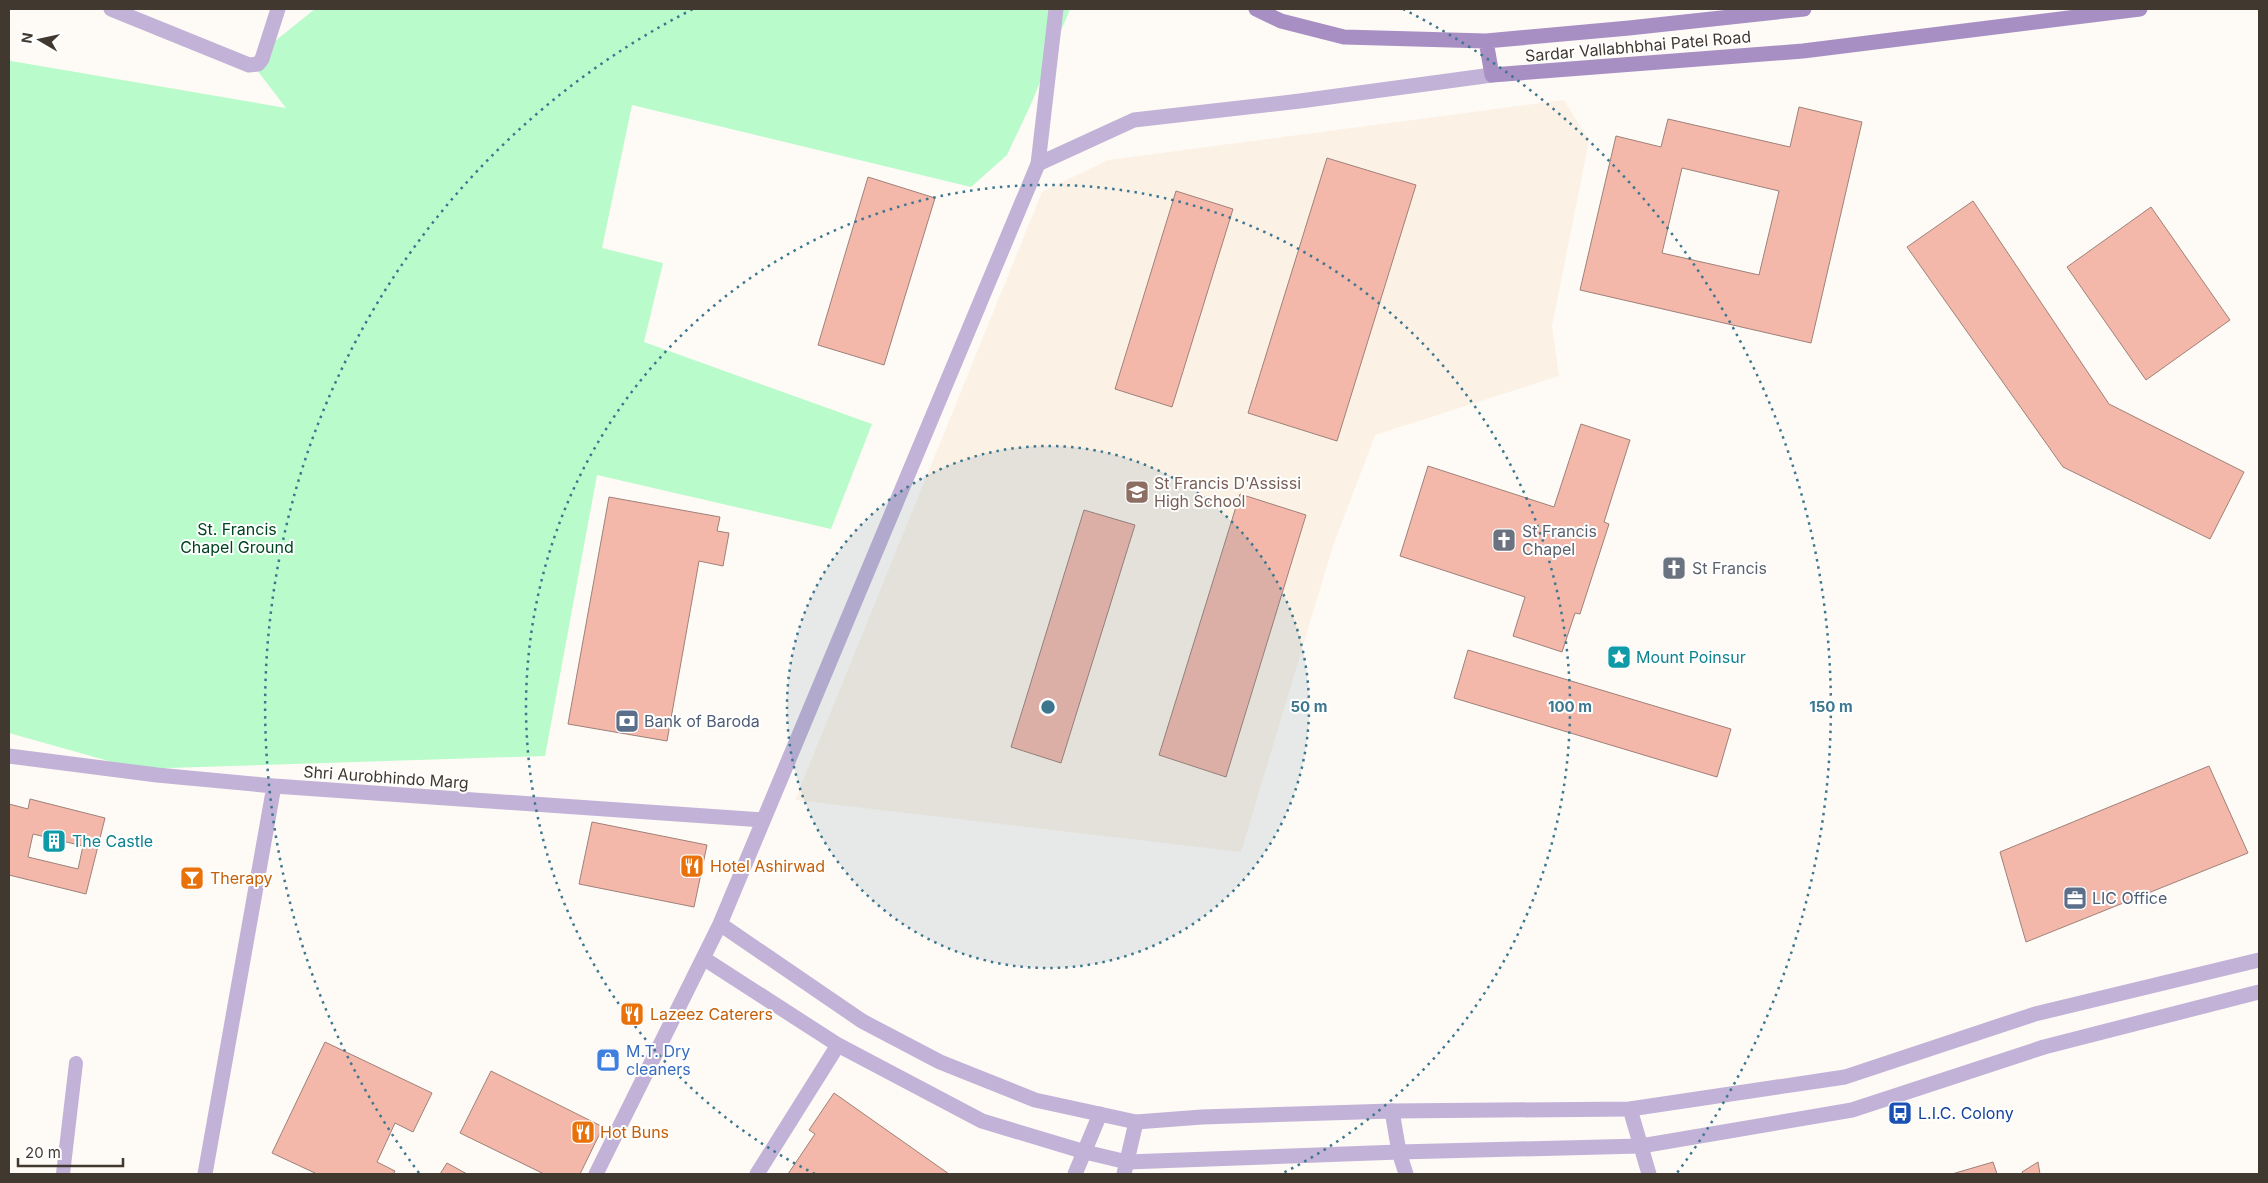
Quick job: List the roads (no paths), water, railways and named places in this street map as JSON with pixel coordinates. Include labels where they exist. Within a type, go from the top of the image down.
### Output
[{"type":"main road","name":"Sardar Vallabhbhai Patel Road","points":[[1256,9],[1281,21],[1344,37],[1486,41],[1804,9]]},
{"type":"main road","name":"Sardar Vallabhbhai Patel Road","points":[[1492,75],[1803,50],[2140,9]]},
{"type":"main road","points":[[1486,41],[1492,75]]},
{"type":"street","points":[[111,9],[248,66],[258,64],[262,59],[278,9]]},
{"type":"street","points":[[596,1174],[720,924],[1038,164],[1056,9]]},
{"type":"street","points":[[1038,164],[1134,120],[1300,102],[1492,75]]},
{"type":"street","name":"Shri Aurobhindo Marg","points":[[9,756],[157,775],[274,786],[763,820]]},
{"type":"street","points":[[205,1174],[274,786]]},
{"type":"street","points":[[720,924],[862,1021],[940,1062],[1035,1100],[1136,1122],[1202,1117],[1392,1111],[1630,1109],[1845,1077],[2035,1014],[2259,960]]},
{"type":"street","points":[[703,958],[838,1045],[982,1121],[1084,1152],[1126,1168],[1399,1152],[1641,1146],[1852,1110],[2044,1047],[2259,992]]},
{"type":"street","points":[[757,1174],[838,1045]]},
{"type":"street","points":[[1630,1109],[1649,1174]]},
{"type":"street","points":[[1392,1111],[1399,1152],[1406,1174]]},
{"type":"street","points":[[1075,1174],[1100,1114]]},
{"type":"street","points":[[1126,1168],[1136,1122]]},
{"type":"lane","points":[[63,1174],[76,1063]]},
{"type":"place","name":"St Francis D'Assissi High School","points":[[1137,492]]},
{"type":"place","name":"St Francis Chapel","points":[[1504,540]]},
{"type":"place","name":"St Francis","points":[[1674,568]]},
{"type":"place","name":"Mount Poinsur","points":[[1619,657]]},
{"type":"place","name":"Bank of Baroda","points":[[627,721]]},
{"type":"place","name":"The Castle","points":[[54,841]]},
{"type":"place","name":"Hotel Ashirwad","points":[[692,866]]},
{"type":"place","name":"Therapy","points":[[192,878]]},
{"type":"place","name":"LIC Office","points":[[2075,898]]},
{"type":"place","name":"Lazeez Caterers","points":[[632,1014]]},
{"type":"place","name":"M.T. Dry cleaners","points":[[608,1060]]},
{"type":"place","name":"L.I.C. Colony","points":[[1900,1113]]},
{"type":"place","name":"Hot Buns","points":[[583,1132]]},
{"type":"park label","name":"St. Francis Chapel Ground","points":[[237,538]]}]
